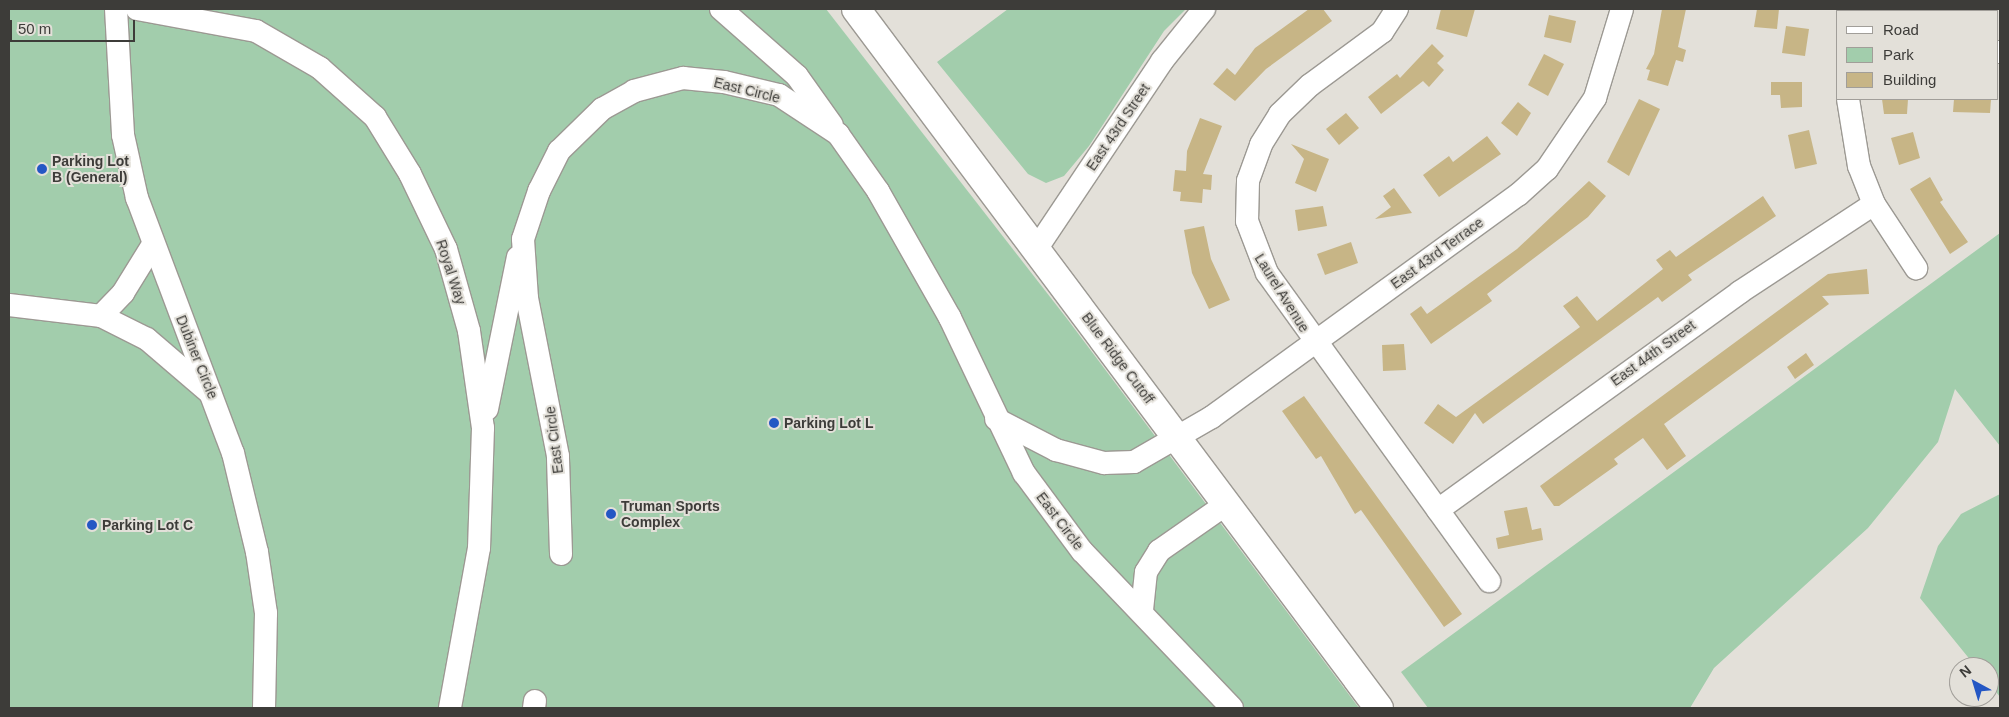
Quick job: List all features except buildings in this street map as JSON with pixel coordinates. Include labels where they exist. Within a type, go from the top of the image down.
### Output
[{"type":"main road","name":"Blue Ridge Cutoff","points":[[856,9],[1037,248],[1178,438],[1225,505],[1378,708]]},
{"type":"street","name":"Dubiner Circle","points":[[116,9],[123,135],[152,246],[233,453],[257,552],[266,622],[264,708]]},
{"type":"street","name":"Royal Way","points":[[137,9],[256,31],[320,68],[375,117],[410,174],[446,249],[469,331],[483,428],[479,548],[450,708]]},
{"type":"street","points":[[721,9],[797,76],[838,134]]},
{"type":"street","name":"East 43rd Street","points":[[1037,248],[1162,61],[1204,9]]},
{"type":"street","name":"Laurel Avenue","points":[[1397,9],[1382,32],[1310,84],[1280,114],[1261,145],[1248,181],[1247,221],[1257,255],[1314,343],[1489,581]]},
{"type":"street","name":"East 43rd Terrace","points":[[1178,438],[1314,343],[1518,195],[1547,168],[1595,98],[1622,9]]},
{"type":"street","name":"East Circle","points":[[483,428],[503,314],[523,239],[559,151],[602,110],[634,92],[683,78],[724,82],[779,95],[838,134],[878,191],[950,318],[996,419],[1024,473],[1082,551],[1142,610],[1232,708]]},
{"type":"street","points":[[1848,100],[1859,166],[1874,204],[1916,268]]},
{"type":"street","name":"East 44th Street","points":[[1438,510],[1740,292],[1874,204]]},
{"type":"street","name":"East Circle","points":[[523,239],[527,298],[558,456],[561,554]]},
{"type":"street","points":[[101,316],[123,293],[152,246]]},
{"type":"street","points":[[9,305],[101,316],[147,339],[212,396]]},
{"type":"street","points":[[996,419],[1056,450],[1104,463],[1134,462],[1178,438]]},
{"type":"street","points":[[1142,610],[1146,572],[1159,551],[1225,505]]},
{"type":"green space","name":"Truman Sports Complex","points":[[9,9],[826,9],[1068,320],[1359,708],[9,708]]},
{"type":"green space","points":[[1008,9],[1186,9],[1164,31],[1089,146],[1064,176],[1046,183],[1028,174],[937,62]]},
{"type":"green space","points":[[2000,233],[2000,446],[1955,389],[1938,442],[1868,528],[1714,668],[1690,708],[1428,708],[1401,672]]},
{"type":"green space","points":[[2000,494],[2000,697],[1999,657],[1968,657],[1920,598],[1938,546],[1961,514]]},
{"type":"place","name":"Parking Lot B (General)","points":[[42,169]]},
{"type":"place","name":"Parking Lot L","points":[[774,423]]},
{"type":"place","name":"Truman Sports Complex","points":[[611,514]]},
{"type":"place","name":"Parking Lot C","points":[[92,525]]}]
